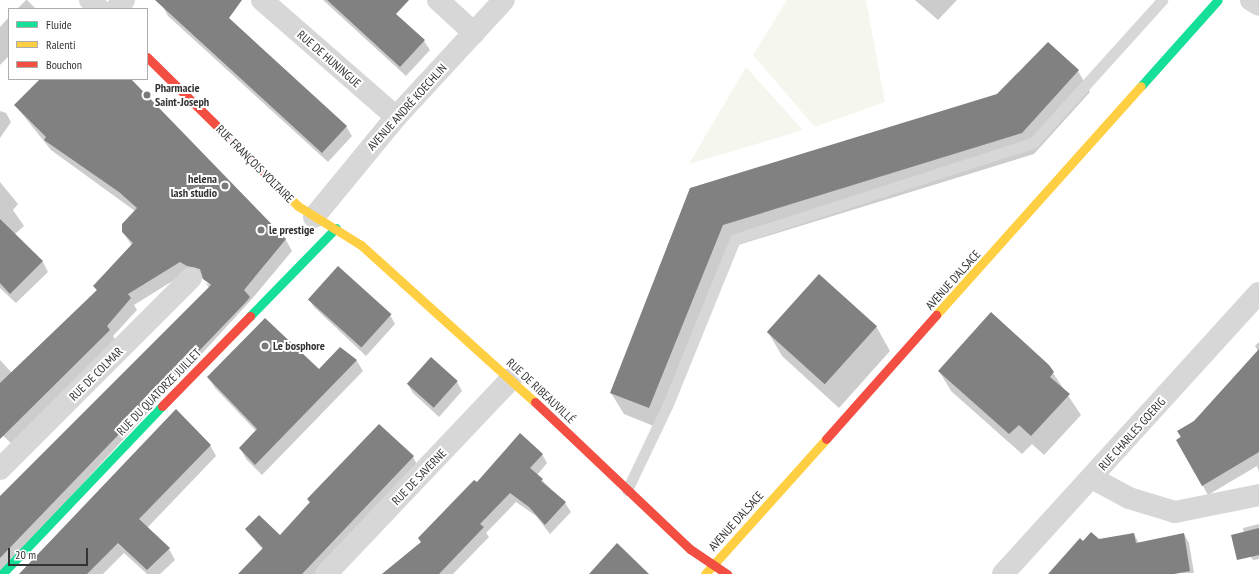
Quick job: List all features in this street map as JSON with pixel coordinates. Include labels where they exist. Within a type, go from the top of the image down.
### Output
[{"type":"street","points":[[90,0],[98,8]]},
{"type":"street","points":[[117,8],[124,0]]},
{"type":"street","name":"RUE DE HUNINGUE","points":[[262,0],[396,117]]},
{"type":"street","points":[[438,0],[474,33]]},
{"type":"street","name":"AVENUE ANDRÉ KOECHLIN","points":[[314,217],[396,117],[504,0]]},
{"type":"street","name":"AVENUE D'ALSACE","points":[[704,574],[1218,0]]},
{"type":"street","points":[[1251,0],[1259,5]]},
{"type":"street","name":"RUE FRANÇOIS VOLTAIRE","points":[[148,58],[298,206],[314,217],[336,228]]},
{"type":"street","name":"RUE DE RIBEAUVILLÉ","points":[[336,228],[361,245],[511,379],[690,548],[714,563],[726,574]]},
{"type":"street","name":"RUE DU QUATORZE JUILLET","points":[[2,574],[175,392],[336,228]]},
{"type":"street","name":"RUE DE COLMAR","points":[[0,469],[191,278]]},
{"type":"street","name":"RUE CHARLES GOERIG","points":[[1003,574],[1259,293]]},
{"type":"street","name":"RUE DE SAVERNE","points":[[326,574],[511,379]]},
{"type":"street","points":[[1092,478],[1129,498],[1175,512],[1259,495]]},
{"type":"lane","points":[[627,490],[668,404],[735,239],[1033,143],[1162,0]]},
{"type":"shaded area","points":[[787,0],[866,0],[885,102],[815,127],[753,55]]},
{"type":"shaded area","points":[[746,67],[803,130],[689,164]]},
{"type":"building","points":[[155,0],[242,0],[229,18],[347,126],[322,153]]},
{"type":"building","points":[[327,0],[409,0],[396,14],[425,40],[400,67]]},
{"type":"building","points":[[1048,42],[1079,70],[1022,133],[723,225],[649,408],[610,393],[690,188],[997,94]]},
{"type":"building","points":[[39,80],[132,80],[286,239],[244,290],[250,297],[247,301],[0,558],[0,496],[211,285],[203,279],[200,269],[187,266],[180,262],[128,294],[131,298],[107,326],[110,330],[0,439],[0,383],[97,290],[93,286],[133,243],[122,232],[122,224],[137,208],[119,192],[44,140],[46,137],[14,105]]},
{"type":"building","points":[[0,219],[43,261],[10,294],[0,283]]},
{"type":"building","points":[[338,266],[392,314],[361,348],[308,299]]},
{"type":"building","points":[[819,274],[877,326],[825,384],[767,332]]},
{"type":"building","points":[[991,312],[1049,365],[1054,372],[1050,377],[1070,394],[1031,436],[1019,425],[1009,434],[938,371]]},
{"type":"building","points":[[265,318],[319,369],[340,347],[357,360],[255,465],[239,448],[257,429],[207,377]]},
{"type":"building","points":[[1259,349],[1259,452],[1202,486],[1176,440],[1181,437],[1177,431],[1194,421]]},
{"type":"building","points":[[431,357],[458,381],[434,408],[407,384]]},
{"type":"building","points":[[176,409],[211,445],[139,519],[170,548],[147,570],[118,543],[87,574],[19,574]]},
{"type":"building","points":[[379,424],[414,456],[302,574],[238,574],[263,548],[245,529],[259,515],[280,535],[310,502],[307,499]]},
{"type":"building","points":[[520,433],[543,454],[530,468],[543,479],[541,481],[566,502],[545,525],[529,507],[510,493],[480,524],[484,527],[439,574],[382,574],[421,542],[418,538],[474,480],[477,482]]},
{"type":"building","points":[[1259,528],[1259,555],[1237,560],[1231,535]]},
{"type":"building","points":[[1091,532],[1099,539],[1134,533],[1136,543],[1184,533],[1190,571],[1174,574],[1048,574],[1080,538],[1083,541]]},
{"type":"building","points":[[617,543],[649,574],[589,574]]},
{"type":"traffic: fast","points":[[1141,86],[1218,0]]},
{"type":"traffic: fast","points":[[250,316],[336,228]]},
{"type":"traffic: fast","points":[[2,574],[162,406]]},
{"type":"traffic: slow","points":[[936,315],[1141,86]]},
{"type":"traffic: slow","points":[[279,187],[298,206],[361,245],[535,402]]},
{"type":"traffic: slow","points":[[705,574],[826,439]]},
{"type":"traffic: jam","points":[[148,58],[279,187]]},
{"type":"traffic: jam","points":[[826,439],[936,315]]},
{"type":"traffic: jam","points":[[162,406],[250,316]]},
{"type":"traffic: jam","points":[[535,402],[690,549],[727,574]]},
{"type":"place","name":"Pharmacie Saint-Joseph","points":[[147,95]]},
{"type":"place","name":"helena lash studio","points":[[225,186]]},
{"type":"place","name":"le prestige","points":[[261,230]]},
{"type":"place","name":"Le bosphore","points":[[265,346]]}]
